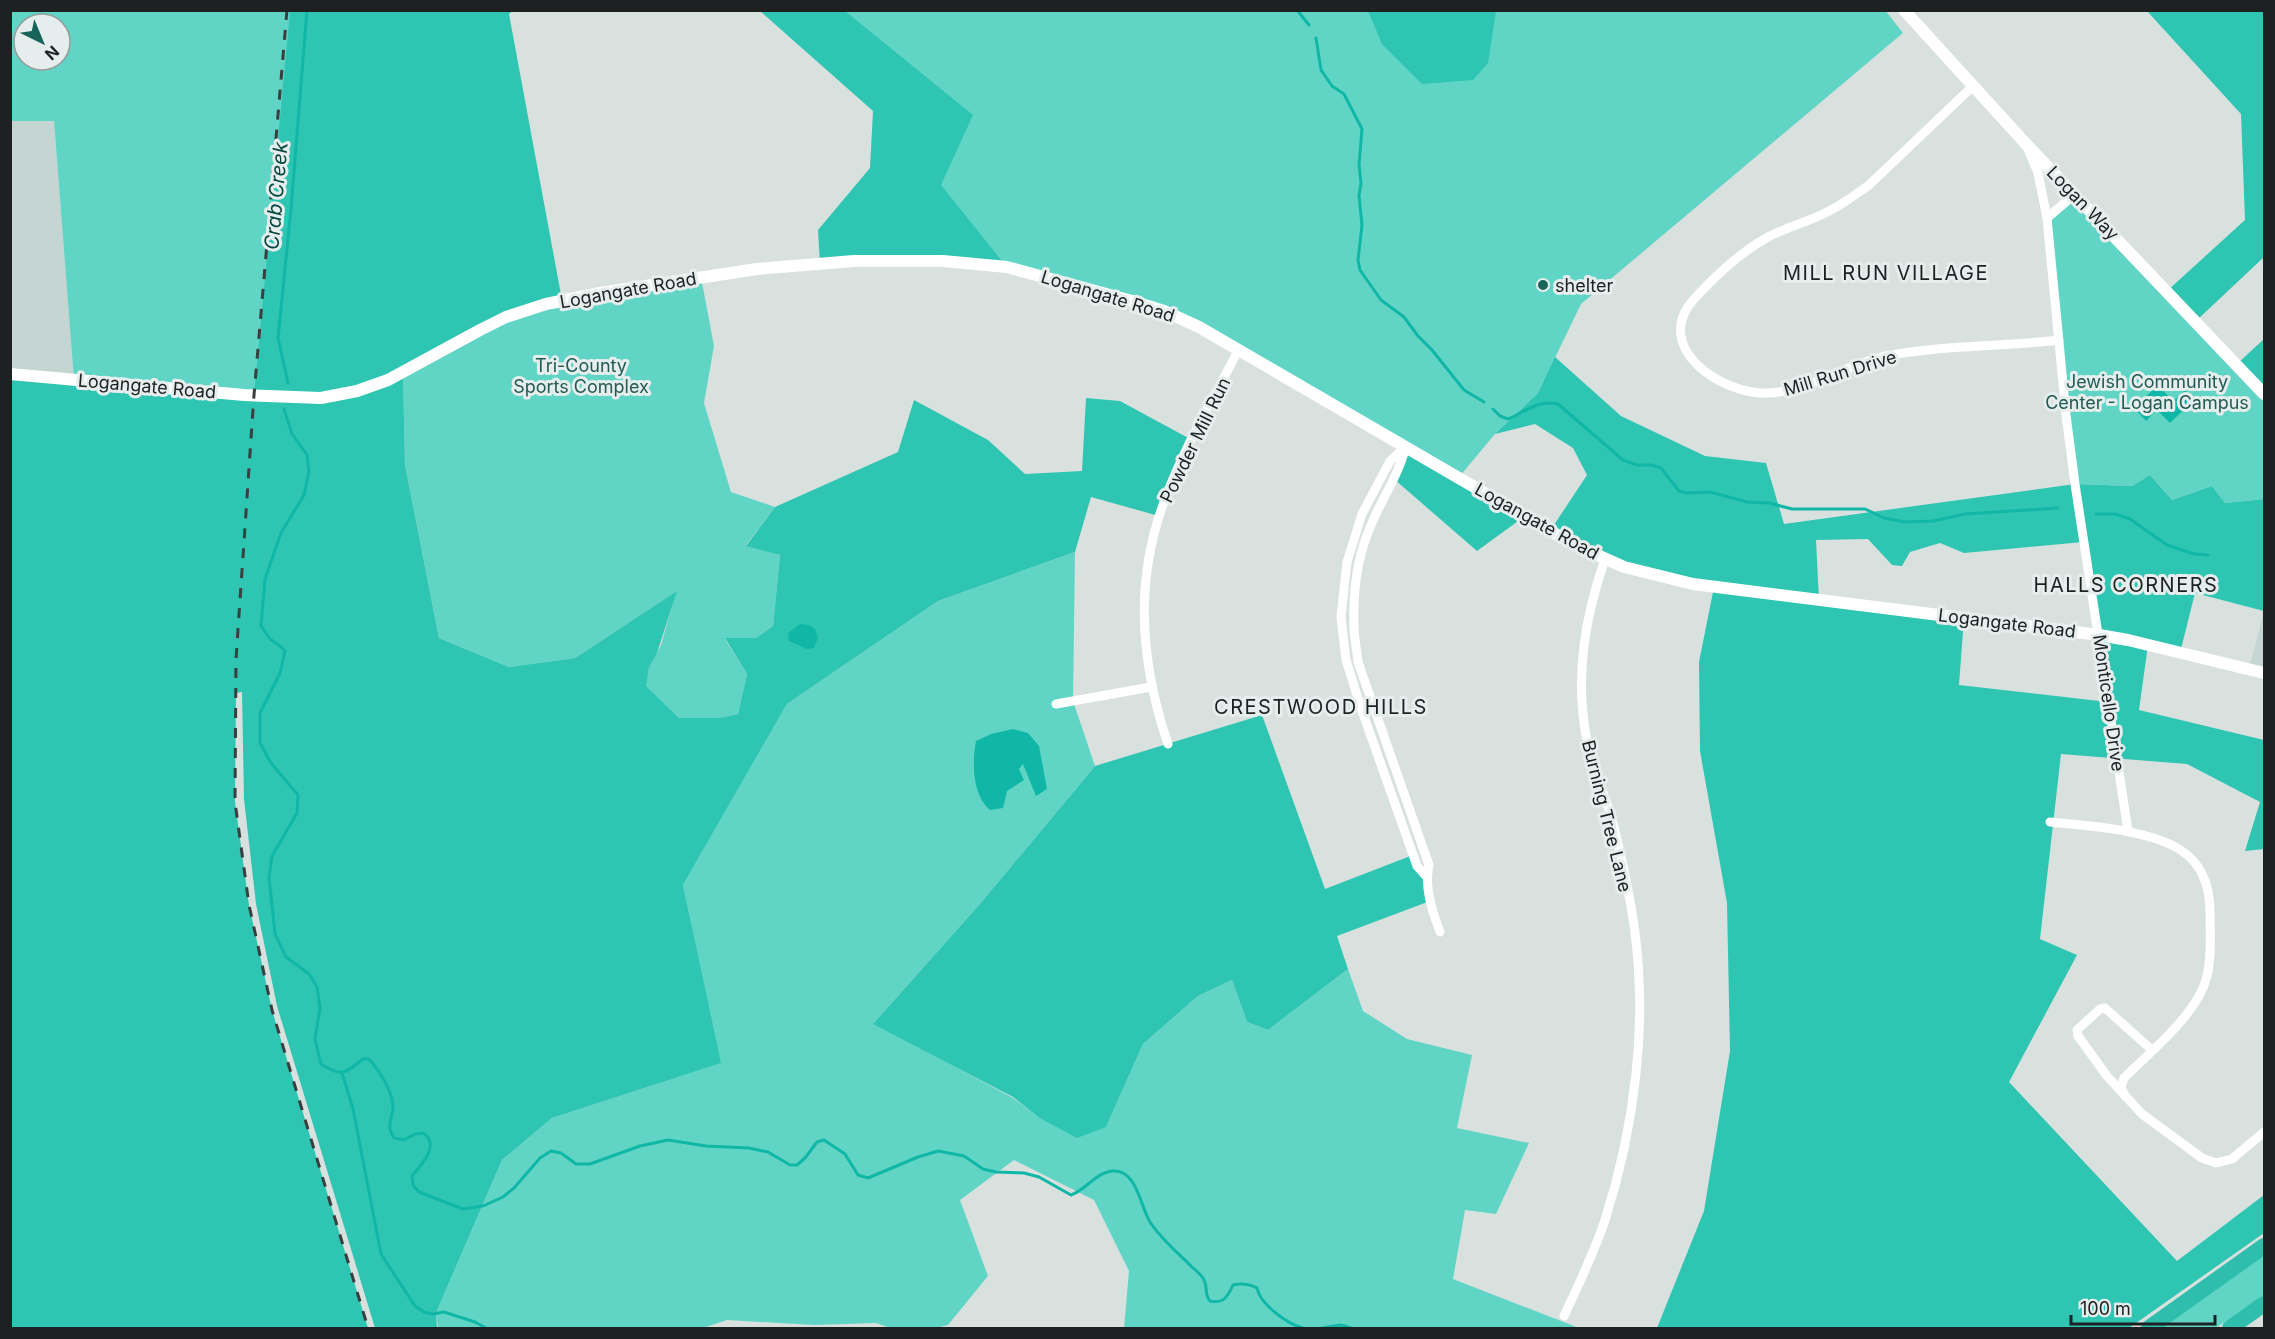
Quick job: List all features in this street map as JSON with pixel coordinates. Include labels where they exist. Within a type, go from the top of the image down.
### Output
[{"type":"highway","points":[[2149,1329],[2265,1246]]},
{"type":"highway","points":[[2230,1329],[2265,1304]]},
{"type":"street","name":"Logan Way","points":[[1904,10],[2026,144],[2265,394]]},
{"type":"street","name":"Mill Run Drive","points":[[1973,86],[1869,185],[1850,199],[1825,213],[1768,237],[1731,264],[1690,305],[1684,315],[1681,328],[1684,347],[1695,364],[1715,378],[1747,392],[1769,393],[1804,385],[1855,365],[1887,356],[1948,348],[2059,340]]},
{"type":"street","name":"Monticello Drive","points":[[2026,144],[2038,173],[2047,218],[2075,484],[2128,831]]},
{"type":"street","points":[[2047,218],[2074,195]]},
{"type":"street","name":"Logangate Road","points":[[10,374],[244,395],[304,399],[329,397],[357,391],[388,380],[506,317],[546,304],[600,293],[757,269],[854,261],[943,261],[1007,267],[1164,311],[1199,327],[1550,531],[1624,567],[1693,584],[2099,635],[2265,673]]},
{"type":"street","name":"Powder Mill Run","points":[[1168,744],[1156,710],[1147,666],[1144,611],[1147,570],[1154,532],[1175,473],[1239,349]]},
{"type":"street","points":[[1406,446],[1401,467],[1374,517],[1361,553],[1353,604],[1353,664],[1360,705],[1417,866],[1426,876],[1432,909],[1440,932]]},
{"type":"street","name":"Burning Tree Lane","points":[[1564,1316],[1587,1266],[1613,1193],[1632,1107],[1638,1043],[1639,988],[1634,926],[1614,827],[1587,740],[1582,699],[1581,664],[1585,630],[1605,558]]},
{"type":"street","points":[[1056,704],[1151,687]]},
{"type":"street","points":[[2050,822],[2128,831],[2173,846],[2187,855],[2201,872],[2207,886],[2210,901],[2210,957],[2202,990],[2182,1018],[2124,1078],[2121,1088],[2125,1096]]},
{"type":"street","points":[[2152,1050],[2105,1008],[2100,1009],[2077,1030],[2078,1036],[2107,1076],[2142,1114],[2208,1162],[2232,1160],[2265,1132]]},
{"type":"shaded area","points":[[290,11],[512,11],[509,14],[562,300],[546,304],[403,373],[405,465],[439,638],[509,667],[575,658],[677,591],[657,653],[649,668],[646,686],[679,718],[719,718],[738,714],[747,674],[725,638],[756,638],[773,626],[780,555],[746,546],[775,507],[898,452],[914,400],[988,440],[1025,474],[1082,471],[1086,398],[1120,401],[1192,440],[1159,516],[1091,497],[1075,552],[938,601],[787,704],[683,885],[721,1063],[552,1118],[502,1160],[436,1313],[437,1328],[375,1328],[277,1006],[256,904],[244,799],[242,692],[236,693],[235,802],[249,905],[272,1010],[368,1328],[11,1328],[10,374],[254,395]]},
{"type":"shaded area","points":[[760,11],[845,11],[973,115],[941,185],[1007,267],[820,264],[818,230],[870,168],[873,111]]},
{"type":"shaded area","points":[[1368,11],[1496,11],[1488,63],[1473,80],[1422,84],[1382,44]]},
{"type":"shaded area","points":[[2147,11],[2264,11],[2264,257],[2196,321],[2167,291],[2245,220],[2241,114]]},
{"type":"shaded area","points":[[54,120],[74,380],[11,374],[10,121]]},
{"type":"shaded area","points":[[2264,339],[2264,394],[2237,364]]},
{"type":"shaded area","points":[[1555,357],[1621,416],[1705,456],[1766,463],[1784,524],[2075,484],[2132,486],[2150,475],[2172,500],[2212,486],[2225,503],[2264,499],[2264,611],[2195,593],[2180,653],[2148,645],[2139,710],[2264,740],[2264,849],[2245,851],[2260,802],[2187,764],[2061,754],[2040,939],[2077,955],[2009,1082],[2177,1261],[2264,1195],[2264,1233],[2129,1328],[1657,1328],[1704,1211],[1730,1051],[1727,903],[1700,751],[1699,662],[1714,587],[1624,567],[1550,531],[1587,475],[1573,448],[1535,424],[1495,434],[1538,393]],"holes":[[[1868,539],[1892,565],[1902,566],[1910,552],[1940,543],[1964,553],[2083,542],[2108,702],[1959,685],[1964,618],[1819,600],[1816,540]]]},
{"type":"shaded area","points":[[2158,385],[2173,401],[2185,390],[2194,400],[2170,423],[2157,410],[2146,421],[2134,408]]},
{"type":"shaded area","points":[[1406,446],[1525,516],[1477,551],[1394,479]]},
{"type":"shaded area","points":[[2264,611],[2264,673],[2249,669]]},
{"type":"shaded area","points":[[800,624],[809,625],[815,629],[818,638],[814,648],[807,649],[789,641],[788,633]]},
{"type":"shaded area","points":[[1262,715],[1325,889],[1413,855],[1426,876],[1430,901],[1337,936],[1348,969],[1268,1030],[1247,1022],[1232,980],[1198,996],[1143,1044],[1106,1127],[1077,1138],[1038,1117],[1013,1097],[873,1024],[979,905],[1095,766]]},
{"type":"shaded area","points":[[1013,729],[1028,733],[1039,746],[1047,789],[1036,796],[1023,764],[1019,769],[1024,780],[1007,791],[1003,808],[990,810],[980,796],[975,778],[976,741],[991,734]]},
{"type":"green space","points":[[1885,10],[1903,33],[1581,304],[1538,393],[1495,434],[1459,477],[1199,327],[1007,267],[940,185],[845,11]]},
{"type":"green space","points":[[10,11],[292,11],[260,396],[74,380],[54,121],[11,121]]},
{"type":"green space","name":"Jewish Community Center - Logan Campus","points":[[2074,195],[2264,394],[2264,499],[2225,503],[2212,486],[2172,500],[2150,475],[2132,486],[2075,484],[2047,218]]},
{"type":"green space","name":"Tri-County Sports Complex","points":[[701,277],[714,346],[704,403],[731,492],[775,507],[746,545],[780,555],[773,626],[756,638],[725,639],[747,674],[738,714],[719,718],[679,718],[645,686],[649,668],[661,645],[676,592],[575,658],[509,667],[439,638],[405,465],[403,373],[506,317]]},
{"type":"green space","points":[[1075,552],[1073,701],[1095,766],[979,905],[874,1023],[1013,1098],[1038,1117],[1106,1127],[1143,1044],[1198,996],[1232,980],[1247,1022],[1268,1030],[1348,969],[1363,1011],[1407,1039],[1472,1055],[1457,1128],[1529,1143],[1496,1214],[1465,1210],[1453,1279],[1579,1328],[1124,1328],[1129,1271],[1094,1200],[1014,1160],[960,1200],[988,1276],[948,1325],[936,1328],[890,1328],[876,1323],[814,1325],[727,1320],[703,1328],[438,1328],[436,1313],[502,1160],[552,1118],[720,1063],[683,885],[787,704],[938,601]]},
{"type":"green space","points":[[2264,1255],[2264,1295],[2216,1328],[2160,1328]]},
{"type":"waterway","name":"Crab Creek","points":[[288,383],[278,338],[307,10]]},
{"type":"waterway","points":[[1297,10],[1309,25]]},
{"type":"waterway","points":[[1316,38],[1321,70],[1332,86],[1344,94],[1362,129],[1359,165],[1362,225],[1358,260],[1360,270],[1381,300],[1404,317],[1464,390],[1484,402]]},
{"type":"waterway","points":[[1493,409],[1500,416],[1508,419],[1538,405],[1558,404],[1623,460],[1637,465],[1661,468],[1679,491],[1686,493],[1710,492],[1747,502],[1769,503],[1792,509],[1865,509],[1884,518],[1905,522],[1933,521],[1965,514],[2057,508]]},
{"type":"waterway","name":"Crab Creek","points":[[284,409],[292,434],[307,455],[309,472],[304,495],[281,533],[265,579],[261,626],[270,639],[285,651],[280,673],[260,713],[260,743],[271,763],[298,795],[297,813],[272,856],[269,877],[275,934],[286,957],[309,974],[317,987],[320,1008],[315,1039],[321,1064],[333,1071],[343,1072],[363,1059],[369,1059],[381,1074],[390,1093],[393,1106],[390,1125],[394,1138],[404,1140],[415,1134],[423,1133],[428,1138],[430,1143],[428,1155],[412,1176],[413,1185],[419,1192],[463,1209],[483,1206],[503,1197],[540,1158],[551,1151],[561,1153],[576,1164],[590,1164],[640,1146],[668,1140],[706,1146],[749,1148],[768,1152],[790,1165],[797,1165],[817,1142],[824,1140],[845,1154],[858,1175],[868,1178],[938,1151],[964,1156],[983,1169],[1024,1173],[1039,1177],[1071,1195],[1103,1174],[1115,1171],[1122,1173],[1133,1183],[1154,1228],[1202,1276],[1210,1301],[1215,1302],[1225,1298],[1233,1285],[1251,1286],[1257,1288],[1263,1300],[1275,1312],[1303,1328]]},
{"type":"waterway","points":[[2096,514],[2115,514],[2130,519],[2167,545],[2194,554],[2208,555]]},
{"type":"waterway","points":[[342,1073],[353,1109],[381,1254],[415,1306],[424,1312],[433,1314],[444,1312],[486,1328]]},
{"type":"waterway","name":"Crab Creek","points":[[1322,1328],[1341,1325],[1351,1328]]},
{"type":"railway","points":[[287,10],[254,395],[236,659],[235,802],[249,905],[272,1010],[368,1328]]},
{"type":"place","name":"shelter","points":[[1543,285]]},
{"type":"district","name":"MILL RUN VILLAGE","points":[[1886,273]]},
{"type":"district","name":"HALLS CORNERS","points":[[2126,585]]},
{"type":"district","name":"CRESTWOOD HILLS","points":[[1321,707]]}]
